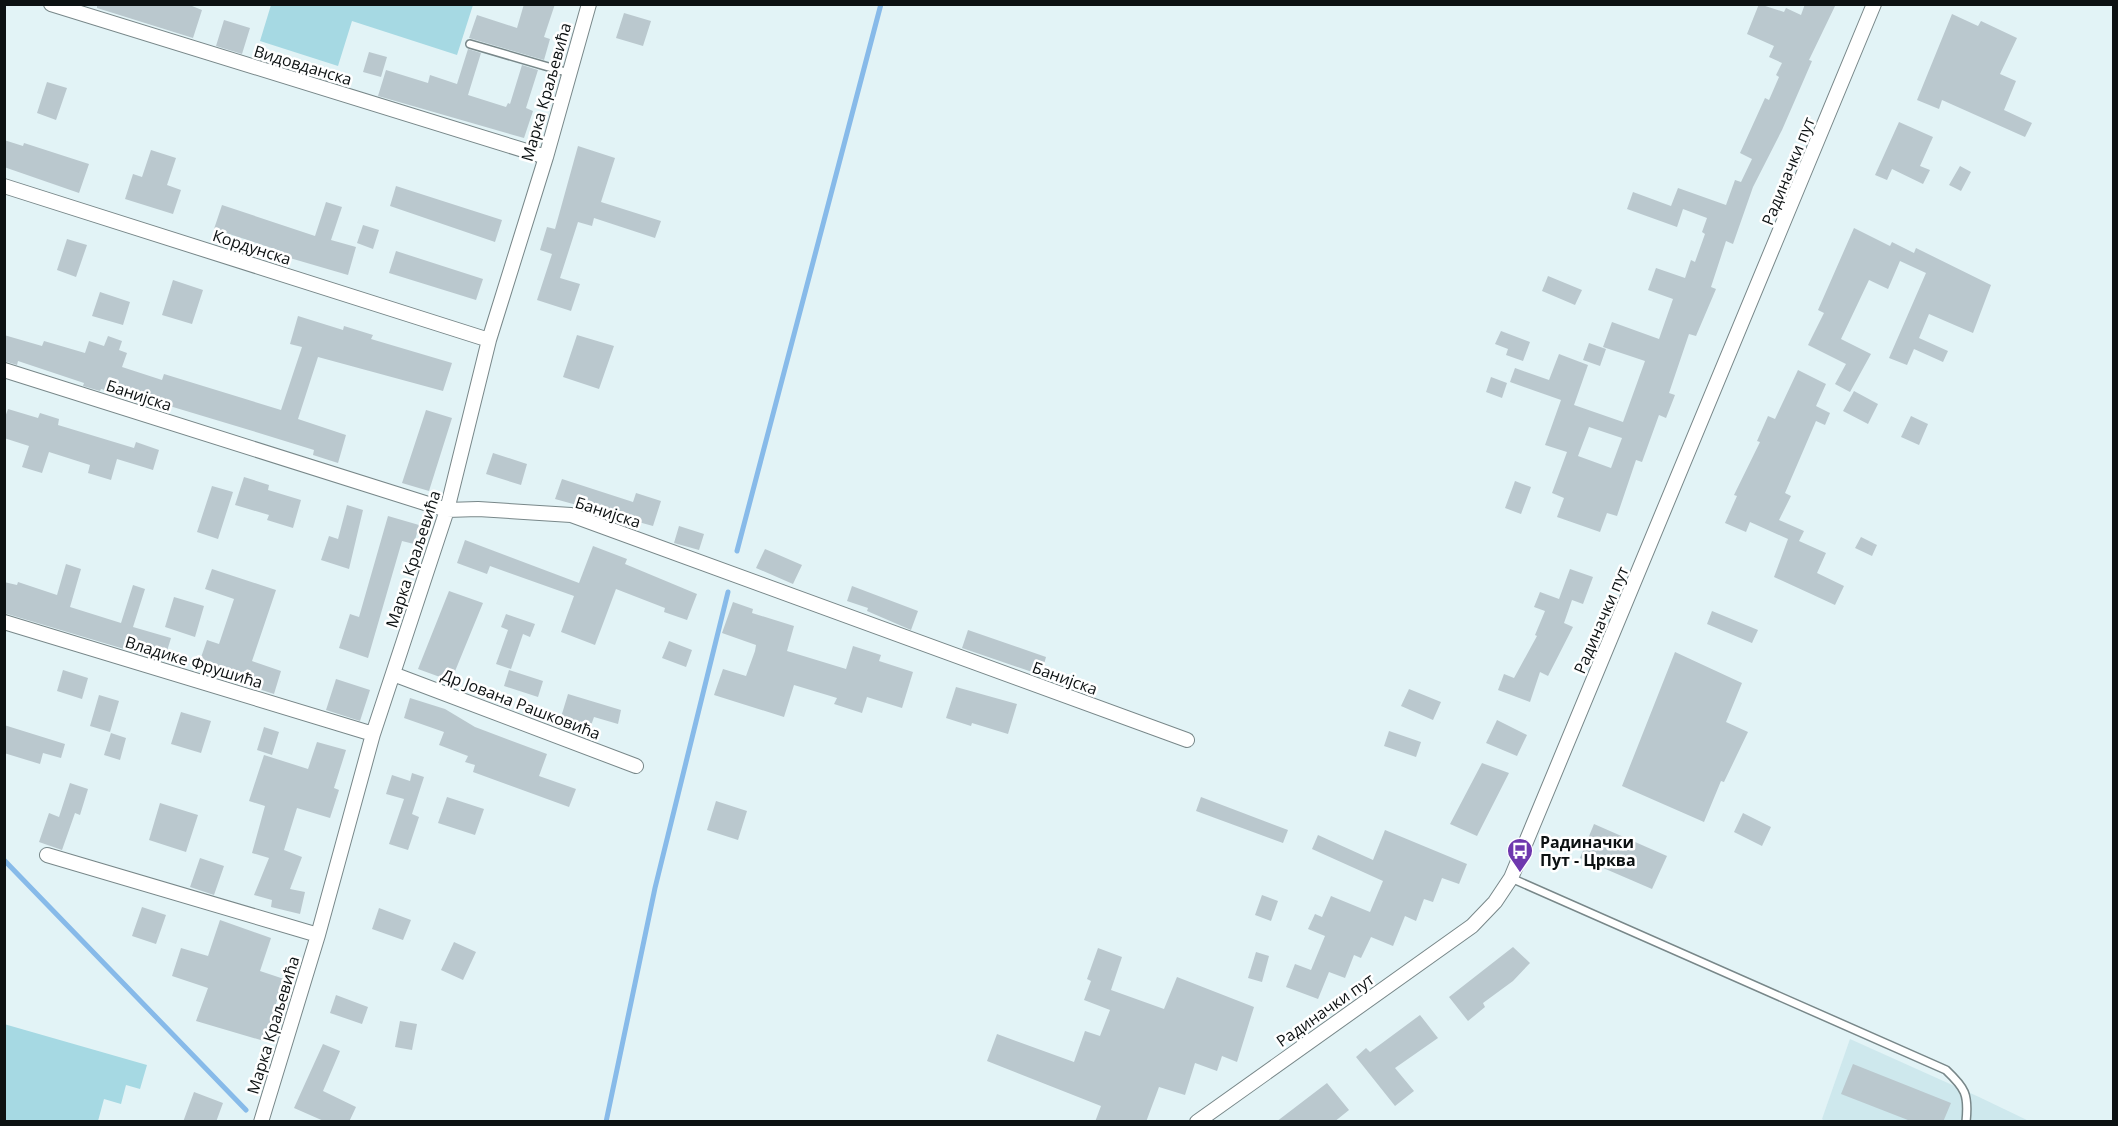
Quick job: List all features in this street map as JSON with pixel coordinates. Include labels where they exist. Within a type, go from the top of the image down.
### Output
[{"type":"street","name":"Видовданска","points":[[51,4],[546,157]]},
{"type":"street","name":"Марка Краљевића","points":[[261,1122],[318,935],[373,734],[447,510],[489,340],[546,157],[589,4]]},
{"type":"street","name":"Радиначки пут","points":[[1197,1122],[1472,927],[1495,902],[1511,878],[1874,4]]},
{"type":"street","name":"Кордунска","points":[[4,186],[489,340]]},
{"type":"street","name":"Банијска","points":[[4,370],[447,510],[478,509],[571,515],[1187,740]]},
{"type":"street","name":"Владике Фрушића","points":[[4,622],[373,734]]},
{"type":"street","name":"Др Јована Рашковића","points":[[393,674],[636,766]]},
{"type":"street","points":[[47,855],[318,935]]},
{"type":"lane","points":[[470,44],[569,73]]},
{"type":"lane","points":[[1511,878],[1946,1070],[1965,1088],[1968,1108],[1966,1122]]},
{"type":"shaded area","points":[[271,4],[473,5],[457,55],[352,21],[338,66],[260,41]]},
{"type":"shaded area","points":[[4,1024],[147,1065],[140,1089],[126,1085],[121,1104],[104,1099],[98,1121],[5,1121]]},
{"type":"shaded area","points":[[1850,1039],[2029,1121],[1826,1122],[1822,1119]]},
{"type":"building","points":[[97,4],[187,4],[202,10],[193,38],[97,8]]},
{"type":"building","points":[[524,4],[555,4],[544,37],[550,39],[544,60],[469,38],[477,15],[517,28]]},
{"type":"building","points":[[1759,4],[1784,12],[1786,8],[1801,15],[1805,4],[1836,4],[1809,60],[1812,61],[1782,130],[1753,187],[1733,244],[1726,241],[1711,287],[1716,289],[1696,336],[1689,334],[1669,393],[1675,395],[1666,418],[1659,415],[1642,462],[1636,460],[1617,516],[1607,513],[1600,532],[1557,517],[1564,498],[1552,493],[1567,452],[1545,445],[1561,400],[1510,382],[1515,368],[1549,380],[1559,354],[1588,365],[1574,405],[1623,422],[1645,361],[1603,347],[1612,322],[1659,339],[1673,299],[1648,290],[1656,268],[1685,278],[1691,260],[1695,262],[1705,234],[1702,232],[1707,218],[1683,209],[1677,227],[1627,209],[1633,192],[1671,206],[1678,188],[1726,205],[1735,180],[1741,182],[1752,159],[1740,153],[1765,98],[1769,100],[1779,77],[1776,75],[1782,63],[1769,57],[1774,46],[1747,34]],"holes":[[[1589,427],[1622,438],[1611,468],[1578,456]]]},
{"type":"building","points":[[624,13],[651,21],[643,46],[616,38]]},
{"type":"building","points":[[1952,14],[1978,26],[1981,21],[2017,38],[2000,74],[2016,81],[2004,110],[2032,123],[2025,137],[1942,100],[1939,109],[1917,100]]},
{"type":"building","points":[[224,20],[250,28],[242,54],[216,46]]},
{"type":"building","points":[[468,49],[481,53],[468,95],[506,107],[508,103],[510,104],[522,65],[538,70],[526,108],[533,111],[524,138],[378,96],[386,70],[428,83],[430,75],[457,84]]},
{"type":"building","points":[[369,52],[387,57],[381,77],[363,72]]},
{"type":"building","points":[[47,82],[67,88],[56,120],[37,113]]},
{"type":"building","points":[[1899,122],[1933,137],[1920,166],[1930,170],[1923,184],[1892,169],[1887,180],[1875,175]]},
{"type":"building","points":[[4,140],[23,146],[24,143],[89,164],[79,193],[4,167]]},
{"type":"building","points":[[578,146],[615,158],[601,202],[661,221],[655,238],[594,218],[592,226],[578,222],[560,278],[580,284],[571,311],[537,300],[552,254],[540,250],[547,227],[555,229]]},
{"type":"building","points":[[151,150],[176,158],[167,185],[181,190],[173,214],[125,199],[133,174],[142,177]]},
{"type":"building","points":[[1960,166],[1971,172],[1961,191],[1949,185]]},
{"type":"building","points":[[396,186],[502,220],[495,242],[390,206]]},
{"type":"building","points":[[326,202],[342,207],[331,240],[356,247],[348,275],[283,256],[284,252],[214,229],[222,205],[315,236]]},
{"type":"building","points":[[363,225],[379,230],[373,249],[357,243]]},
{"type":"building","points":[[1854,228],[1890,246],[1892,242],[1914,253],[1916,248],[1991,285],[1973,333],[1929,314],[1919,338],[1948,351],[1943,362],[1914,349],[1907,365],[1889,358],[1926,273],[1900,261],[1888,289],[1869,280],[1841,339],[1871,354],[1850,392],[1835,384],[1846,364],[1808,345],[1824,313],[1818,310]]},
{"type":"building","points":[[67,239],[87,245],[76,277],[57,270]]},
{"type":"building","points":[[396,251],[483,279],[476,300],[389,273]]},
{"type":"building","points":[[1548,276],[1582,290],[1575,305],[1542,291]]},
{"type":"building","points":[[173,280],[203,290],[192,324],[162,315]]},
{"type":"building","points":[[100,292],[130,302],[123,325],[92,316]]},
{"type":"building","points":[[298,316],[343,330],[344,326],[373,335],[371,339],[452,363],[443,391],[318,357],[298,419],[346,435],[338,463],[313,455],[314,450],[259,433],[143,398],[142,402],[101,389],[100,391],[83,386],[84,383],[18,361],[17,365],[4,361],[4,335],[42,346],[44,341],[85,353],[89,341],[104,346],[108,336],[122,341],[119,350],[127,353],[122,367],[162,380],[164,374],[281,410],[302,347],[290,344]]},
{"type":"building","points":[[1501,331],[1530,342],[1523,361],[1506,355],[1508,349],[1495,344]]},
{"type":"building","points":[[577,335],[614,346],[599,389],[563,377]]},
{"type":"building","points":[[1589,343],[1606,349],[1600,366],[1583,360]]},
{"type":"building","points":[[1798,370],[1826,384],[1816,406],[1830,413],[1825,425],[1816,421],[1785,493],[1791,496],[1779,520],[1804,531],[1799,541],[1826,553],[1817,573],[1844,586],[1835,605],[1774,577],[1788,539],[1750,522],[1746,532],[1725,523],[1737,496],[1734,495],[1760,442],[1757,441],[1768,416],[1775,419]]},
{"type":"building","points":[[1491,377],[1507,383],[1502,398],[1486,392]]},
{"type":"building","points":[[1854,391],[1878,404],[1868,424],[1843,411]]},
{"type":"building","points":[[8,409],[38,418],[40,413],[59,419],[58,425],[134,448],[136,442],[159,450],[153,470],[117,459],[111,480],[88,473],[90,465],[49,452],[42,473],[22,467],[29,446],[4,438],[4,420]]},
{"type":"building","points":[[426,410],[452,418],[429,491],[402,483]]},
{"type":"building","points":[[1911,416],[1928,424],[1919,445],[1901,437]]},
{"type":"building","points":[[493,453],[527,464],[521,485],[486,474]]},
{"type":"building","points":[[244,477],[269,485],[268,490],[301,500],[293,528],[267,520],[269,515],[235,505]]},
{"type":"building","points":[[562,479],[633,502],[636,493],[661,501],[653,526],[555,499]]},
{"type":"building","points":[[1515,481],[1531,487],[1521,514],[1505,508]]},
{"type":"building","points":[[212,486],[233,492],[218,539],[197,532]]},
{"type":"building","points":[[347,505],[363,510],[349,569],[321,560],[329,536],[338,539]]},
{"type":"building","points":[[388,516],[419,525],[414,544],[402,541],[368,658],[339,648],[350,614],[359,617]]},
{"type":"building","points":[[679,526],[704,534],[699,550],[674,543]]},
{"type":"building","points":[[1861,537],[1877,545],[1872,556],[1855,548]]},
{"type":"building","points":[[465,540],[579,583],[593,546],[627,559],[625,564],[697,594],[687,620],[664,612],[665,608],[616,589],[595,645],[561,632],[574,596],[490,566],[487,574],[457,563]]},
{"type":"building","points":[[765,549],[802,565],[793,584],[756,568]]},
{"type":"building","points":[[66,564],[81,569],[70,607],[121,623],[133,585],[145,589],[133,627],[171,638],[164,661],[4,613],[4,582],[17,585],[18,582],[57,595]]},
{"type":"building","points":[[212,569],[276,590],[252,661],[281,671],[274,694],[197,669],[207,640],[219,644],[234,599],[205,589]]},
{"type":"building","points":[[1570,569],[1593,577],[1583,604],[1572,600],[1564,623],[1573,627],[1548,676],[1540,672],[1530,702],[1498,690],[1504,674],[1514,678],[1537,636],[1535,635],[1545,611],[1534,607],[1540,592],[1559,599]]},
{"type":"building","points":[[852,586],[918,611],[911,630],[867,611],[868,608],[847,601]]},
{"type":"building","points":[[449,591],[483,603],[451,681],[418,669]]},
{"type":"building","points":[[174,597],[204,606],[195,637],[165,627]]},
{"type":"building","points":[[733,602],[753,609],[752,613],[794,626],[787,651],[846,669],[853,646],[881,655],[879,661],[913,672],[902,708],[867,697],[862,713],[834,704],[837,698],[794,685],[784,717],[714,695],[723,669],[746,676],[755,651],[756,645],[722,633]]},
{"type":"building","points":[[1712,611],[1758,630],[1752,643],[1707,624]]},
{"type":"building","points":[[506,614],[535,624],[530,637],[523,634],[511,669],[496,664],[508,630],[501,627]]},
{"type":"building","points":[[968,630],[1046,657],[1041,675],[962,648]]},
{"type":"building","points":[[669,641],[692,650],[686,667],[662,658]]},
{"type":"building","points":[[1675,652],[1742,683],[1726,722],[1748,732],[1724,782],[1721,781],[1704,822],[1622,786]]},
{"type":"building","points":[[63,670],[88,678],[82,699],[57,691]]},
{"type":"building","points":[[509,670],[543,681],[538,697],[504,686]]},
{"type":"building","points":[[336,679],[370,690],[360,721],[326,710]]},
{"type":"building","points":[[956,687],[1017,704],[1008,734],[946,718]]},
{"type":"building","points":[[1409,689],[1441,702],[1433,720],[1401,706]]},
{"type":"building","points":[[568,694],[621,710],[618,724],[594,717],[587,737],[558,727]]},
{"type":"building","points":[[99,695],[119,701],[110,732],[90,726]]},
{"type":"building","points":[[410,698],[445,709],[475,727],[547,754],[539,776],[576,789],[569,807],[473,772],[475,765],[465,762],[468,756],[439,745],[444,732],[404,718]]},
{"type":"building","points":[[181,712],[211,721],[201,753],[171,744]]},
{"type":"building","points":[[1497,720],[1527,735],[1517,756],[1486,743]]},
{"type":"building","points":[[4,725],[65,744],[61,758],[43,753],[40,764],[4,753]]},
{"type":"building","points":[[264,727],[279,732],[272,755],[257,750]]},
{"type":"building","points":[[1389,731],[1421,742],[1416,757],[1384,746]]},
{"type":"building","points":[[111,733],[126,738],[120,760],[104,755]]},
{"type":"building","points":[[317,742],[346,750],[334,788],[339,790],[330,818],[297,808],[284,850],[302,857],[290,889],[305,892],[300,914],[271,907],[272,900],[254,895],[269,858],[252,853],[265,806],[249,801],[264,755],[308,769]]},
{"type":"building","points":[[1482,763],[1509,773],[1477,836],[1450,824]]},
{"type":"building","points":[[412,773],[424,777],[412,814],[419,817],[408,850],[389,844],[404,799],[386,794],[392,775],[410,781]]},
{"type":"building","points":[[70,783],[88,789],[80,815],[75,813],[62,850],[39,842],[49,813],[59,817]]},
{"type":"building","points":[[447,797],[484,809],[475,835],[438,823]]},
{"type":"building","points":[[1201,797],[1288,830],[1283,843],[1196,811]]},
{"type":"building","points":[[716,801],[747,811],[738,840],[707,830]]},
{"type":"building","points":[[160,803],[198,815],[186,852],[149,840]]},
{"type":"building","points":[[1743,813],[1771,827],[1762,846],[1734,832]]},
{"type":"building","points":[[1594,824],[1667,856],[1652,889],[1580,858]]},
{"type":"building","points":[[1385,830],[1467,864],[1459,884],[1442,878],[1433,902],[1424,899],[1416,921],[1405,916],[1393,946],[1371,937],[1361,958],[1354,955],[1345,978],[1329,972],[1318,999],[1286,987],[1295,964],[1311,970],[1325,936],[1308,929],[1315,914],[1322,917],[1331,896],[1370,912],[1383,881],[1312,849],[1318,835],[1373,860]]},
{"type":"building","points":[[200,858],[224,866],[214,895],[190,887]]},
{"type":"building","points":[[1262,895],[1278,901],[1271,921],[1255,915]]},
{"type":"building","points":[[142,907],[166,915],[156,944],[132,936]]},
{"type":"building","points":[[379,908],[411,920],[403,940],[372,929]]},
{"type":"building","points":[[220,920],[271,938],[260,971],[284,979],[264,1041],[196,1021],[208,988],[172,976],[181,948],[208,956]]},
{"type":"building","points":[[454,942],[476,952],[463,980],[441,970]]},
{"type":"building","points":[[1513,947],[1530,963],[1513,981],[1483,1003],[1485,1007],[1468,1021],[1449,997]]},
{"type":"building","points":[[1098,948],[1122,957],[1111,990],[1164,1009],[1177,977],[1254,1007],[1237,1062],[1222,1056],[1217,1071],[1195,1063],[1185,1095],[1159,1087],[1146,1122],[1095,1122],[1101,1106],[987,1061],[997,1034],[1074,1062],[1085,1031],[1100,1036],[1110,1010],[1084,1000],[1091,981],[1087,979]]},
{"type":"building","points":[[1256,952],[1269,956],[1262,982],[1248,978]]},
{"type":"building","points":[[336,995],[368,1007],[362,1024],[330,1013]]},
{"type":"building","points":[[1420,1015],[1438,1038],[1395,1068],[1414,1091],[1395,1106],[1356,1057],[1366,1048],[1370,1052]]},
{"type":"building","points":[[400,1021],[417,1024],[412,1050],[395,1047]]},
{"type":"building","points":[[323,1044],[340,1051],[323,1091],[356,1107],[349,1122],[326,1122],[294,1108]]},
{"type":"building","points":[[1853,1064],[1951,1103],[1943,1122],[1913,1122],[1841,1094]]},
{"type":"building","points":[[1327,1083],[1349,1110],[1334,1122],[1276,1122]]},
{"type":"building","points":[[194,1092],[223,1103],[216,1122],[183,1122]]},
{"type":"waterway","points":[[737,551],[881,4]]},
{"type":"waterway","points":[[606,1122],[655,888],[728,592]]},
{"type":"waterway","points":[[4,860],[246,1110]]},
{"type":"place","name":"Радиначки Пут - Црква","points":[[1520,874]]}]
